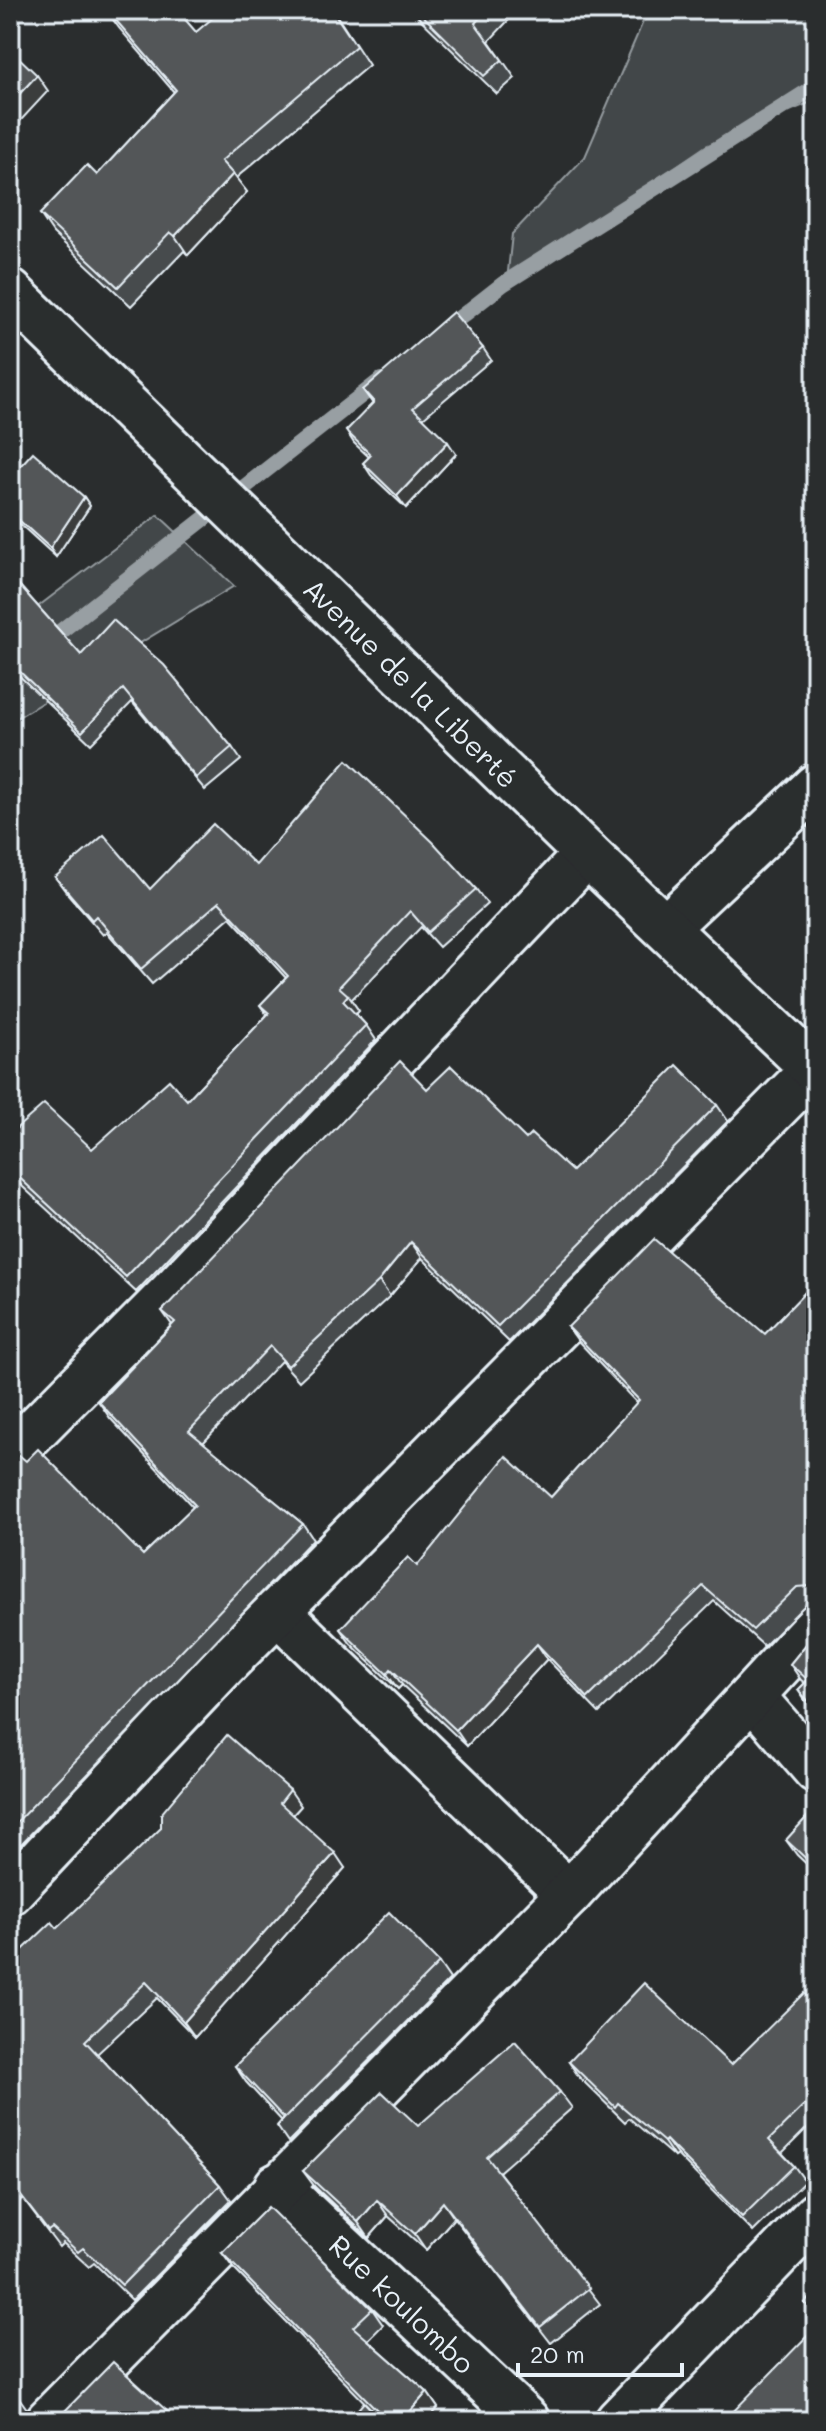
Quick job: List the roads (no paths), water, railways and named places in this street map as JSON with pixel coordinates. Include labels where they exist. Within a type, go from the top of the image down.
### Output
[{"type":"street","name":"Avenue de la Liberté","points":[[10,292],[587,854],[815,1070]]},
{"type":"street","points":[[666,927],[816,786]]},
{"type":"street","points":[[10,1455],[183,1281],[587,854]]},
{"type":"street","points":[[18,1868],[815,1070]]},
{"type":"street","points":[[277,1611],[569,1894]]},
{"type":"street","points":[[48,2421],[569,1894],[816,1626]]},
{"type":"street","points":[[752,1696],[816,1770]]},
{"type":"street","name":"Rue koulombo","points":[[277,2186],[527,2421]]},
{"type":"street","points":[[618,2421],[816,2215]]},
{"type":"waterway","points":[[443,331],[503,284],[816,86]]},
{"type":"waterway","points":[[10,671],[381,380]]}]
